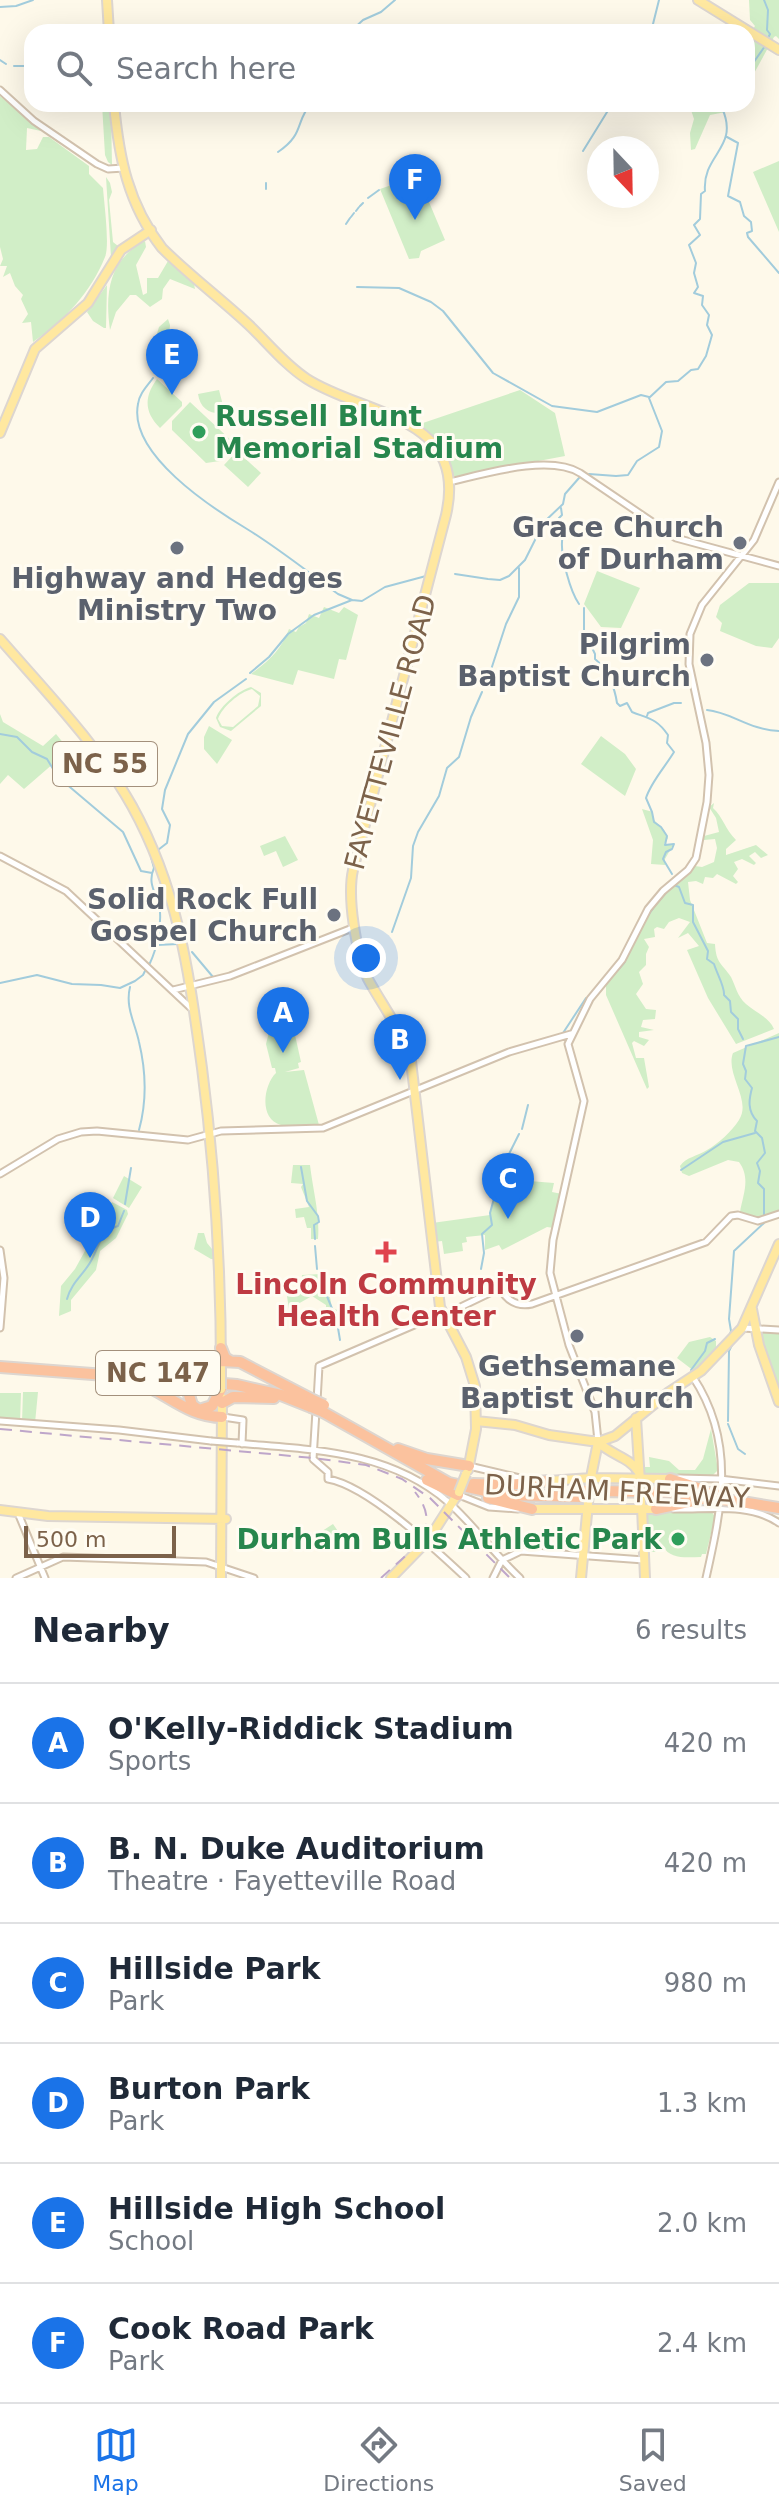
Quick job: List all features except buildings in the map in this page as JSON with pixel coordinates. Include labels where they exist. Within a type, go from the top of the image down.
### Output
[{"type":"highway","points":[[221,1348],[224,1364]]},
{"type":"highway","name":"DURHAM FREEWAY","points":[[1,1364],[248,1380],[323,1409],[465,1483]]},
{"type":"highway","points":[[124,1373],[248,1364],[310,1404]]},
{"type":"highway","points":[[124,1373],[190,1412],[222,1418]]},
{"type":"highway","name":"DURHAM FREEWAY","points":[[124,1373],[259,1389],[310,1404]]},
{"type":"highway","points":[[222,1403],[233,1397],[267,1397],[310,1404]]},
{"type":"highway","name":"DURHAM FREEWAY","points":[[323,1409],[383,1447],[420,1476],[509,1490],[591,1497],[743,1499],[779,1507]]},
{"type":"highway","points":[[398,1449],[427,1459],[489,1498],[532,1509]]},
{"type":"highway","points":[[670,1479],[712,1500]]},
{"type":"highway","points":[[465,1483],[498,1486],[549,1481]]},
{"type":"highway","name":"DURHAM FREEWAY","points":[[743,1499],[758,1509],[779,1507]]},
{"type":"highway","points":[[647,1508],[712,1500]]},
{"type":"main road","points":[[109,0],[110,24]]},
{"type":"main road","points":[[698,0],[738,24]]},
{"type":"main road","points":[[705,0],[740,24]]},
{"type":"main road","points":[[755,35],[779,50]]},
{"type":"main road","name":"FAYETTEVILLE ROAD","points":[[117,112],[124,168],[151,230],[168,254],[304,377],[406,421],[422,431],[440,453],[449,482],[446,515],[351,878],[356,926],[366,973],[408,1052],[442,1314],[471,1371],[476,1393],[476,1421],[465,1483],[426,1542],[391,1578]]},
{"type":"main road","points":[[0,433],[35,349],[88,303],[121,250],[151,230]]},
{"type":"main road","name":"NC 55","points":[[0,639],[89,743],[132,807],[154,850],[171,895],[181,929],[187,987],[195,1014],[210,1138],[220,1259],[221,1348]]},
{"type":"main road","points":[[476,1421],[515,1425],[560,1437],[598,1442],[615,1436],[693,1377],[742,1328],[779,1244]]},
{"type":"main road","points":[[752,1308],[779,1402]]},
{"type":"main road","points":[[223,1578],[222,1403],[218,1386],[224,1364]]},
{"type":"main road","points":[[636,1418],[640,1480],[647,1508],[642,1520],[645,1578]]},
{"type":"main road","points":[[581,1578],[587,1509],[598,1442]]},
{"type":"main road","points":[[598,1442],[609,1453],[631,1462],[640,1480]]},
{"type":"main road","points":[[549,1481],[579,1478],[592,1473],[640,1480],[670,1479]]},
{"type":"main road","points":[[591,1497],[647,1508]]},
{"type":"main road","points":[[532,1509],[587,1509]]},
{"type":"main road","points":[[0,1510],[48,1516],[224,1519]]},
{"type":"street","points":[[0,90],[24,112]]},
{"type":"street","points":[[24,112],[100,167],[111,170],[124,168]]},
{"type":"street","points":[[449,482],[540,464],[564,465],[676,538],[779,566]]},
{"type":"street","points":[[598,1442],[595,1412],[569,1345],[550,1273],[551,1253],[584,1101],[569,1042],[595,992],[622,960],[652,903],[688,870],[698,854],[709,770],[689,664],[689,639],[702,605],[743,556],[766,517],[779,482]]},
{"type":"street","points":[[0,856],[66,891],[162,979],[195,1014]]},
{"type":"street","points":[[173,990],[230,976],[356,926]]},
{"type":"street","points":[[162,979],[174,986],[187,987]]},
{"type":"street","points":[[0,1174],[58,1139],[81,1132],[188,1140],[259,1128],[323,1128],[515,1050],[572,1034]]},
{"type":"street","points":[[561,1039],[569,1042]]},
{"type":"street","points":[[550,1042],[569,1042]]},
{"type":"street","points":[[466,1578],[426,1542],[348,1485],[328,1479],[328,1472],[313,1459],[319,1366],[500,1288],[510,1300],[523,1305],[706,1242],[726,1219],[738,1215],[758,1221],[779,1214]]},
{"type":"street","points":[[0,1250],[4,1278],[0,1328]]},
{"type":"street","points":[[742,1328],[779,1330]]},
{"type":"street","points":[[693,1377],[713,1418],[720,1448],[722,1479],[712,1500],[706,1578]]},
{"type":"street","points":[[222,1418],[243,1420],[240,1444]]},
{"type":"street","points":[[0,1421],[313,1451],[382,1463],[420,1482],[452,1506],[520,1578]]},
{"type":"street","points":[[465,1483],[507,1477],[549,1481]]},
{"type":"street","points":[[670,1479],[722,1479],[779,1486]]},
{"type":"street","points":[[647,1508],[712,1500],[758,1509],[779,1523]]},
{"type":"street","points":[[18,1513],[45,1578]]},
{"type":"street","points":[[493,1578],[502,1560],[523,1550],[644,1560]]},
{"type":"street","points":[[16,1578],[63,1557],[200,1561],[254,1578]]},
{"type":"green space","points":[[749,0],[779,0],[779,39],[774,37],[755,71],[755,24],[750,20]]},
{"type":"green space","points":[[0,96],[41,131],[27,128],[26,150],[37,149],[43,137],[49,137],[89,166],[89,174],[103,188],[105,257],[76,304],[33,342],[31,322],[22,323],[28,314],[21,299],[23,295],[10,273],[3,277],[7,266],[0,266],[3,259],[0,247]]},
{"type":"green space","points":[[102,112],[111,112],[112,165],[105,155]]},
{"type":"green space","points":[[692,112],[726,112],[710,115],[695,149],[691,150],[690,133],[694,119]]},
{"type":"green space","points":[[779,161],[779,232],[753,172]]},
{"type":"green space","points":[[418,176],[445,240],[421,251],[419,258],[409,259],[380,189]]},
{"type":"green space","points":[[106,177],[112,192],[109,200],[113,242],[118,246],[111,257]]},
{"type":"green space","points":[[145,241],[146,247],[136,265],[143,295],[147,293],[147,278],[158,278],[168,261],[194,284],[195,289],[170,279],[163,289],[162,299],[150,307],[136,295],[130,295],[116,312],[110,330],[109,291],[116,268],[123,258]]},
{"type":"green space","points":[[107,285],[104,328],[93,321],[87,312]]},
{"type":"green space","points":[[168,319],[168,345],[153,347],[159,327]]},
{"type":"green space","points":[[157,379],[182,402],[182,406],[160,428],[151,416],[148,404]]},
{"type":"green space","points":[[219,390],[225,413],[207,410],[199,399],[198,394]]},
{"type":"green space","points":[[520,390],[555,413],[565,456],[453,477],[440,446],[420,424]]},
{"type":"green space","name":"Russell Blunt Memorial Stadium","points":[[190,402],[235,444],[220,461],[206,463],[172,430],[172,421]]},
{"type":"green space","points":[[237,451],[261,473],[248,487],[224,465]]},
{"type":"green space","points":[[597,571],[640,588],[621,628],[601,627],[584,604]]},
{"type":"green space","points":[[749,583],[779,583],[779,638],[772,648],[756,646],[720,631],[722,623],[716,617],[720,605]]},
{"type":"green space","points":[[324,607],[339,613],[344,607],[358,615],[346,660],[339,659],[334,679],[298,670],[293,685],[251,674],[274,654],[289,629],[296,632],[306,623],[309,614],[319,618]]},
{"type":"green space","points":[[251,687],[261,693],[261,706],[231,731],[220,727],[216,718],[218,713],[230,699]],"holes":[[[252,689],[260,696],[258,706],[233,727],[222,726],[218,719],[220,714],[237,697]]]},
{"type":"green space","points":[[0,714],[3,722],[43,746],[56,734],[69,750],[24,789],[8,775],[0,784]]},
{"type":"green space","points":[[209,726],[232,740],[217,764],[204,749],[204,737]]},
{"type":"green space","points":[[601,736],[625,754],[636,769],[625,796],[581,764]]},
{"type":"green space","points":[[714,803],[713,808],[736,840],[726,849],[726,855],[756,845],[768,855],[761,858],[755,852],[749,856],[756,863],[754,865],[742,859],[734,862],[738,869],[733,876],[738,882],[736,884],[717,874],[713,878],[705,877],[703,884],[688,882],[690,900],[707,943],[715,944],[718,960],[741,998],[769,1021],[774,1029],[736,1044],[708,998],[687,950],[699,946],[688,933],[678,938],[690,922],[679,918],[669,922],[664,929],[657,927],[654,929],[655,937],[644,939],[649,947],[646,965],[639,972],[643,984],[636,994],[646,1009],[656,1010],[655,1019],[643,1020],[641,1027],[654,1030],[639,1032],[639,1037],[649,1040],[644,1046],[634,1041],[632,1043],[636,1058],[644,1058],[647,1089],[606,995],[606,985],[624,962],[651,909],[664,893],[695,866],[702,867],[714,862],[715,839],[704,840],[704,836],[719,832],[716,818],[709,807]]},
{"type":"green space","points":[[642,809],[653,812],[653,819],[668,838],[664,844],[673,845],[665,865],[651,864],[653,840]]},
{"type":"green space","points":[[285,836],[298,860],[283,867],[276,851],[264,856],[260,846]]},
{"type":"green space","points":[[284,1029],[288,1037],[295,1035],[301,1062],[298,1063],[299,1068],[285,1072],[304,1070],[319,1125],[281,1125],[269,1116],[266,1109],[268,1085],[276,1073],[266,1044],[269,1032]]},
{"type":"green space","points":[[779,1033],[779,1211],[760,1218],[740,1212],[745,1174],[739,1162],[728,1160],[689,1176],[682,1173],[680,1166],[716,1144],[739,1120],[742,1104],[732,1070],[733,1053]]},
{"type":"green space","points":[[293,1165],[310,1165],[318,1239],[311,1239],[311,1228],[307,1228],[304,1217],[296,1218],[295,1209],[309,1207],[301,1187],[303,1184],[291,1183]]},
{"type":"green space","points":[[124,1176],[142,1187],[129,1208],[113,1198]]},
{"type":"green space","points":[[506,1179],[554,1183],[552,1192],[562,1194],[554,1228],[547,1227],[502,1250],[499,1245],[485,1250],[485,1235],[466,1237],[467,1242],[462,1243],[463,1251],[444,1254],[442,1241],[434,1242],[432,1223],[490,1215],[497,1182]]},
{"type":"green space","points":[[112,1202],[127,1210],[128,1214],[116,1238],[100,1251],[96,1270],[71,1300],[71,1311],[59,1316],[61,1286],[75,1269]]},
{"type":"green space","points":[[198,1233],[204,1233],[212,1249],[217,1248],[217,1259],[194,1249]]},
{"type":"green space","points":[[321,1274],[324,1293],[330,1297],[332,1308],[340,1311],[340,1322],[337,1323],[332,1313],[326,1314],[326,1305],[312,1296],[289,1309],[286,1290],[301,1288],[302,1275]]},
{"type":"green space","points":[[779,1331],[779,1397],[759,1332]]},
{"type":"green space","points":[[710,1337],[716,1341],[716,1349],[694,1371],[677,1358],[689,1342]]},
{"type":"green space","points":[[23,1392],[38,1392],[35,1423],[22,1422]]},
{"type":"green space","points":[[0,1393],[21,1393],[20,1423],[0,1421]]},
{"type":"green space","points":[[711,1429],[718,1470],[713,1475],[645,1473],[643,1467],[650,1467],[649,1457],[669,1461],[679,1470],[695,1470],[703,1459]]},
{"type":"green space","name":"Durham Bulls Athletic Park","points":[[712,1512],[715,1517],[706,1554],[701,1557],[679,1557],[670,1554],[663,1546],[659,1546],[656,1552],[648,1552],[648,1515]]},
{"type":"green space","points":[[333,1524],[342,1537],[326,1549],[316,1535]]},
{"type":"waterway","points":[[0,7],[33,0]]},
{"type":"waterway","points":[[359,24],[395,0]]},
{"type":"waterway","points":[[653,24],[659,0]]},
{"type":"waterway","points":[[764,0],[770,34],[767,40]]},
{"type":"waterway","points":[[755,60],[765,46]]},
{"type":"waterway","points":[[0,60],[6,64]]},
{"type":"waterway","points":[[14,66],[24,66]]},
{"type":"waterway","points":[[278,152],[292,139],[305,112]]},
{"type":"waterway","points":[[583,151],[607,112]]},
{"type":"waterway","points":[[650,397],[666,382],[678,381],[691,370],[698,369],[706,356],[712,335],[707,325],[709,315],[702,305],[703,296],[694,293],[698,287],[694,273],[696,263],[689,245],[700,235],[694,225],[700,219],[701,194],[705,191],[709,168],[727,133],[723,112]]},
{"type":"waterway","points":[[727,137],[738,143],[728,196],[740,202],[744,216],[751,222],[752,231],[747,233],[748,237],[779,273]]},
{"type":"waterway","points":[[266,183],[266,189]]},
{"type":"waterway","points":[[368,198],[379,190]]},
{"type":"waterway","points":[[360,206],[363,203]]},
{"type":"waterway","points":[[356,211],[359,207]]},
{"type":"waterway","points":[[351,217],[354,213]]},
{"type":"waterway","points":[[346,224],[350,218]]},
{"type":"waterway","points":[[357,287],[399,288],[431,302],[443,311],[493,373],[552,406],[597,412],[641,395],[649,397]]},
{"type":"waterway","points":[[153,378],[139,400],[138,423],[146,442],[159,460],[214,508],[338,594],[352,600]]},
{"type":"waterway","points":[[589,474],[628,475],[637,461],[659,447],[662,431],[649,398]]},
{"type":"waterway","points":[[455,574],[500,580],[509,576],[525,560],[544,522],[563,504],[565,494],[579,478]]},
{"type":"waterway","points":[[561,508],[559,518],[565,565],[579,604]]},
{"type":"waterway","points":[[486,685],[506,624],[519,597],[519,568]]},
{"type":"waterway","points":[[250,673],[269,657],[288,634],[314,615],[352,600],[362,601],[385,587],[426,576]]},
{"type":"waterway","points":[[584,608],[584,631],[595,659],[610,680],[617,703],[620,706],[627,703],[632,712],[660,726],[668,735],[667,743],[674,752],[646,798],[654,822],[667,836],[665,845],[674,844],[663,859],[672,874]]},
{"type":"waterway","points":[[158,850],[167,843],[170,825],[162,809],[165,790],[188,734],[214,702],[246,679]]},
{"type":"waterway","points":[[392,932],[411,878],[413,846],[418,832],[439,796],[447,768],[459,757],[482,692]]},
{"type":"waterway","points":[[647,716],[674,703],[681,703]]},
{"type":"waterway","points":[[707,710],[758,728],[779,731]]},
{"type":"waterway","points":[[0,734],[17,737],[32,752],[47,759],[58,777],[123,832],[141,871],[152,873]]},
{"type":"waterway","points":[[150,963],[157,944],[160,918],[151,880],[154,868],[151,857]]},
{"type":"waterway","points":[[643,924],[665,894],[674,885],[679,887],[685,903],[693,905],[693,922],[708,951],[707,959],[714,964],[724,995],[730,1001],[731,1012],[738,1019],[738,1029],[743,1039]]},
{"type":"waterway","points":[[608,981],[624,963],[635,940]]},
{"type":"waterway","points":[[157,945],[178,944]]},
{"type":"waterway","points":[[192,952],[213,977]]},
{"type":"waterway","points":[[0,983],[37,975],[72,984],[120,988],[135,981],[146,969]]},
{"type":"waterway","points":[[130,987],[130,1008],[144,1075],[139,1130]]},
{"type":"waterway","points":[[563,1033],[586,998]]},
{"type":"waterway","points":[[764,1215],[764,1189],[758,1183],[760,1171],[757,1163],[765,1153],[762,1138],[755,1131],[757,1121],[750,1105],[752,1088],[745,1079],[743,1064],[746,1046],[779,1037]]},
{"type":"waterway","points":[[522,1129],[528,1105]]},
{"type":"waterway","points":[[681,1170],[723,1142],[755,1133]]},
{"type":"waterway","points":[[507,1158],[519,1134]]},
{"type":"waterway","points":[[481,1269],[484,1253],[482,1234],[492,1225],[490,1213],[503,1165]]},
{"type":"waterway","points":[[301,1167],[307,1201],[318,1216],[319,1222],[314,1225],[315,1239]]},
{"type":"waterway","points":[[125,1204],[131,1168]]},
{"type":"waterway","points":[[67,1299],[104,1236],[118,1226],[124,1211]]},
{"type":"waterway","points":[[729,1337],[734,1251],[764,1223]]},
{"type":"waterway","points":[[315,1246],[317,1269]]},
{"type":"waterway","points":[[319,1277],[338,1323]]},
{"type":"waterway","points":[[338,1328],[340,1340]]},
{"type":"waterway","points":[[691,1370],[707,1343],[715,1339]]},
{"type":"waterway","points":[[728,1421],[729,1351],[732,1345]]},
{"type":"waterway","points":[[647,1401],[686,1376]]},
{"type":"waterway","points":[[728,1424],[738,1449],[745,1454]]},
{"type":"railway","points":[[0,1429],[366,1465],[402,1479],[430,1498],[510,1578]]},
{"type":"railway","points":[[381,1578],[412,1550],[425,1529],[427,1518],[424,1506],[415,1492]]},
{"type":"place","name":"Cook Road Park","points":[[415,220]]},
{"type":"place","name":"Hillside High School","points":[[172,395]]},
{"type":"place","name":"Russell Blunt Memorial Stadium","points":[[199,432]]},
{"type":"place","name":"Grace Church of Durham","points":[[740,543]]},
{"type":"place","name":"Highway and Hedges Ministry Two","points":[[177,548]]},
{"type":"place","name":"Pilgrim Baptist Church","points":[[707,660]]},
{"type":"place","name":"Solid Rock Full Gospel Church","points":[[334,915]]},
{"type":"place","name":"O'Kelly-Riddick Stadium","points":[[283,1053]]},
{"type":"place","name":"B. N. Duke Auditorium","points":[[400,1080]]},
{"type":"place","name":"Hillside Park","points":[[508,1219]]},
{"type":"place","name":"Lincoln Community Health Center","points":[[386,1252]]},
{"type":"place","name":"Burton Park","points":[[90,1258]]},
{"type":"place","name":"Gethsemane Baptist Church","points":[[577,1336]]},
{"type":"place","name":"Durham Bulls Athletic Park","points":[[678,1539]]}]
